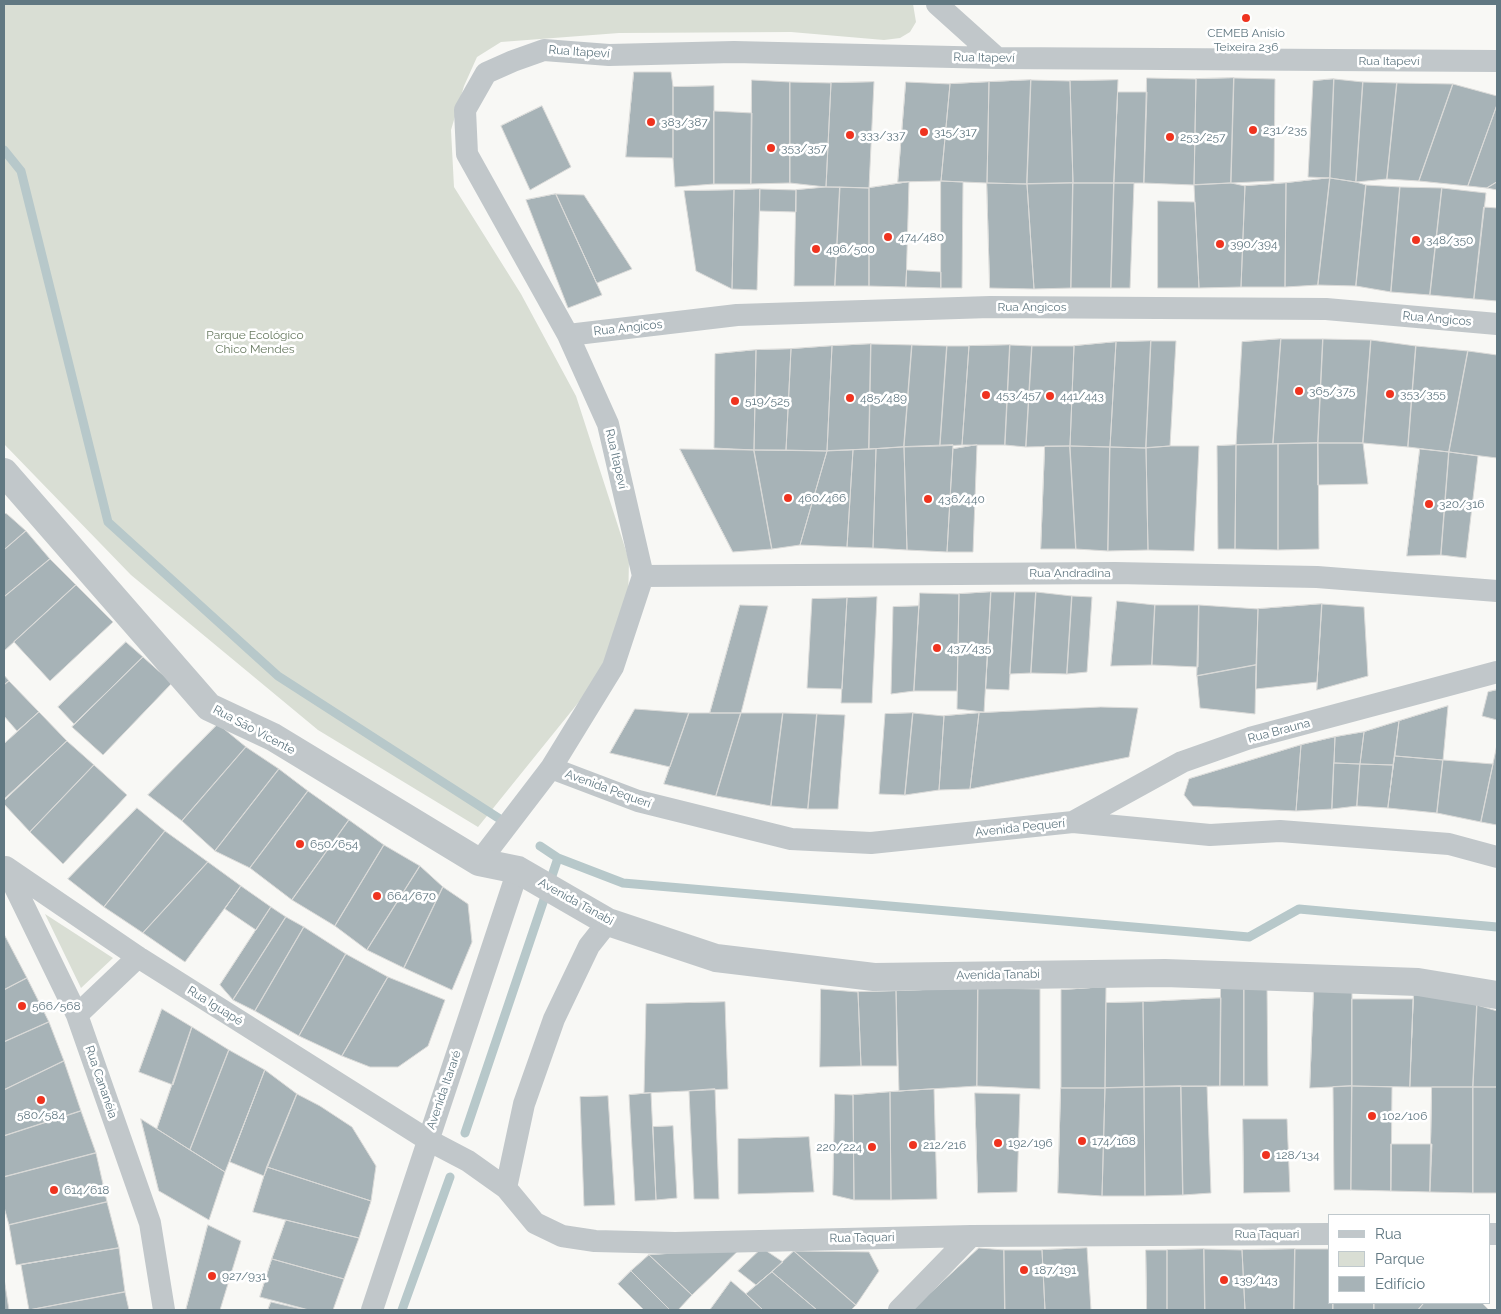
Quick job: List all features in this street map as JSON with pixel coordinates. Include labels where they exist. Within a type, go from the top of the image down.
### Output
[{"type":"street","points":[[936,4],[997,58]]},
{"type":"street","name":"Rua Itapeví","points":[[643,576],[608,424],[568,335],[466,154],[465,110],[486,73],[513,60],[544,50],[609,55],[734,52],[997,58],[1497,61]]},
{"type":"street","name":"Rua Angicos","points":[[568,335],[737,316],[990,307],[1326,309],[1497,324]]},
{"type":"street","name":"Rua São Vicente","points":[[4,472],[209,707],[272,737],[479,862],[518,870]]},
{"type":"street","name":"Rua Andradina","points":[[643,576],[1114,573],[1317,578],[1497,591]]},
{"type":"street","points":[[479,862],[550,768],[613,667],[643,576]]},
{"type":"street","name":"Rua Brauna","points":[[1073,822],[1182,762],[1250,738],[1497,672]]},
{"type":"street","name":"Avenida Pequerí","points":[[550,768],[638,802],[791,839],[871,843],[1073,822],[1210,835],[1280,831],[1448,844],[1497,857]]},
{"type":"street","name":"Rua Iguapé","points":[[5,866],[138,957],[428,1140]]},
{"type":"street","name":"Rua Cananéia","points":[[5,866],[77,1015],[150,1223],[164,1310]]},
{"type":"street","name":"Avenida Tanabi","points":[[518,870],[608,922],[716,958],[874,977],[1175,974],[1418,982],[1497,995]]},
{"type":"street","name":"Avenida Itararé","points":[[372,1310],[518,870]]},
{"type":"street","points":[[506,1188],[524,1104],[554,1019],[589,946],[608,922]]},
{"type":"street","points":[[77,1015],[138,957]]},
{"type":"street","name":"Rua Taquari","points":[[428,1140],[468,1161],[506,1188],[535,1223],[562,1236],[595,1241],[675,1243],[971,1236],[1328,1234]]},
{"type":"street","points":[[900,1310],[971,1236]]},
{"type":"green space","name":"Parque Ecológico Chico Mendes","points":[[4,4],[913,4],[916,22],[910,32],[900,38],[884,40],[791,32],[619,33],[501,42],[477,57],[464,86],[451,130],[454,187],[521,294],[576,396],[629,560],[628,605],[603,672],[478,827],[318,730],[131,575],[4,444]]},
{"type":"green space","points":[[45,914],[113,958],[81,988]]},
{"type":"building","name":"383/387","points":[[634,72],[671,72],[673,87],[673,158],[626,157]]},
{"type":"building","name":"253/257","points":[[1147,78],[1196,79],[1194,185],[1144,183]]},
{"type":"building","name":"231/235","points":[[1234,78],[1275,79],[1274,181],[1231,183]]},
{"type":"building","points":[[1234,78],[1231,183],[1194,185],[1196,79]]},
{"type":"building","points":[[1334,79],[1363,82],[1356,182],[1330,178]]},
{"type":"building","points":[[1334,79],[1330,178],[1308,177],[1313,81]]},
{"type":"building","name":"353/357","points":[[752,80],[790,82],[790,183],[751,184]]},
{"type":"building","points":[[1031,80],[1070,81],[1073,183],[1027,184]]},
{"type":"building","points":[[1031,80],[1027,184],[987,183],[989,82]]},
{"type":"building","points":[[1118,80],[1114,183],[1073,183],[1070,81]]},
{"type":"building","points":[[790,82],[831,83],[826,187],[790,183]]},
{"type":"building","name":"333/337","points":[[874,82],[869,188],[826,187],[831,83]]},
{"type":"building","name":"315/317","points":[[906,82],[950,84],[941,181],[898,182]]},
{"type":"building","points":[[989,82],[987,183],[941,181],[950,84]]},
{"type":"building","points":[[1363,82],[1397,83],[1387,179],[1356,182]]},
{"type":"building","points":[[1397,83],[1453,84],[1419,181],[1387,179]]},
{"type":"building","points":[[1453,84],[1497,96],[1497,105],[1468,186],[1419,181]]},
{"type":"building","points":[[714,86],[714,184],[675,187],[673,87]]},
{"type":"building","points":[[1118,92],[1147,92],[1144,183],[1114,183]]},
{"type":"building","points":[[1497,105],[1497,182],[1487,188],[1468,186]]},
{"type":"building","points":[[542,106],[571,167],[530,190],[501,126]]},
{"type":"building","points":[[714,111],[752,113],[751,184],[714,184]]},
{"type":"building","points":[[1330,178],[1366,185],[1356,286],[1318,285]]},
{"type":"building","points":[[1330,178],[1318,285],[1285,287],[1286,183]]},
{"type":"building","points":[[941,181],[963,182],[962,288],[941,288]]},
{"type":"building","name":"474/480","points":[[909,182],[906,287],[869,286],[869,188]]},
{"type":"building","points":[[1497,182],[1497,190],[1487,188]]},
{"type":"building","points":[[987,183],[1027,184],[1034,289],[990,288]]},
{"type":"building","points":[[1073,183],[1114,183],[1111,288],[1071,288]]},
{"type":"building","points":[[1073,183],[1071,288],[1034,289],[1027,184]]},
{"type":"building","points":[[1114,183],[1134,183],[1130,288],[1111,288]]},
{"type":"building","name":"390/394","points":[[1231,183],[1245,186],[1241,287],[1199,288],[1194,185]]},
{"type":"building","points":[[1286,183],[1285,287],[1241,287],[1245,186]]},
{"type":"building","points":[[1366,185],[1400,187],[1391,292],[1356,286]]},
{"type":"building","name":"496/500","points":[[840,187],[835,286],[794,286],[796,190]]},
{"type":"building","points":[[840,187],[869,188],[869,286],[835,286]]},
{"type":"building","name":"348/350","points":[[1400,187],[1442,188],[1430,295],[1391,292]]},
{"type":"building","points":[[1442,188],[1486,193],[1474,299],[1430,295]]},
{"type":"building","points":[[760,189],[796,190],[796,212],[760,211]]},
{"type":"building","points":[[760,189],[757,290],[732,289],[734,190]]},
{"type":"building","points":[[734,190],[732,289],[696,271],[684,191]]},
{"type":"building","points":[[556,194],[584,195],[632,269],[597,283]]},
{"type":"building","points":[[556,194],[602,295],[568,308],[526,200]]},
{"type":"building","points":[[1158,201],[1195,202],[1199,288],[1158,288]]},
{"type":"building","points":[[1484,207],[1497,208],[1497,301],[1474,299]]},
{"type":"building","points":[[907,270],[941,272],[941,288],[906,287]]},
{"type":"building","name":"365/375","points":[[1281,339],[1323,339],[1318,443],[1273,444]]},
{"type":"building","points":[[1281,339],[1273,444],[1236,445],[1242,342]]},
{"type":"building","points":[[1323,339],[1371,340],[1363,443],[1318,443]]},
{"type":"building","name":"353/355","points":[[1371,340],[1416,346],[1408,447],[1363,443]]},
{"type":"building","points":[[1151,341],[1176,341],[1170,446],[1146,448]]},
{"type":"building","points":[[1151,341],[1146,448],[1110,447],[1116,342]]},
{"type":"building","points":[[1116,342],[1110,447],[1070,446],[1074,346]]},
{"type":"building","points":[[871,344],[912,345],[904,447],[869,449]]},
{"type":"building","name":"485/489","points":[[871,344],[869,449],[827,451],[832,346]]},
{"type":"building","points":[[912,345],[947,346],[940,446],[904,447]]},
{"type":"building","points":[[1010,345],[1032,346],[1026,447],[1005,445]]},
{"type":"building","name":"453/457","points":[[1010,345],[1005,445],[962,445],[969,346]]},
{"type":"building","points":[[832,346],[827,451],[786,450],[791,349]]},
{"type":"building","points":[[947,346],[969,346],[962,445],[940,446]]},
{"type":"building","name":"441/443","points":[[1032,346],[1074,346],[1070,446],[1026,447]]},
{"type":"building","points":[[1416,346],[1468,351],[1449,452],[1408,447]]},
{"type":"building","points":[[791,349],[786,450],[754,450],[756,350]]},
{"type":"building","name":"519/525","points":[[756,350],[754,450],[714,448],[715,354]]},
{"type":"building","points":[[1468,351],[1497,355],[1497,458],[1449,452]]},
{"type":"building","points":[[1318,443],[1319,549],[1278,550],[1278,444]]},
{"type":"building","points":[[1318,443],[1363,443],[1368,484],[1318,485]]},
{"type":"building","points":[[1278,444],[1278,550],[1235,549],[1236,445]]},
{"type":"building","name":"436/440","points":[[953,445],[947,552],[907,550],[904,447]]},
{"type":"building","points":[[977,445],[973,552],[947,552],[953,449]]},
{"type":"building","points":[[1236,445],[1235,549],[1218,549],[1217,446]]},
{"type":"building","points":[[1045,446],[1070,446],[1076,549],[1041,549]]},
{"type":"building","points":[[1070,446],[1110,447],[1108,551],[1076,549]]},
{"type":"building","points":[[1199,446],[1194,551],[1148,550],[1146,448]]},
{"type":"building","points":[[904,447],[907,550],[873,548],[876,449]]},
{"type":"building","points":[[1110,447],[1146,448],[1148,550],[1108,551]]},
{"type":"building","points":[[680,449],[754,450],[772,549],[733,552]]},
{"type":"building","points":[[876,449],[873,548],[847,547],[853,450]]},
{"type":"building","name":"320/316","points":[[1420,449],[1449,452],[1441,555],[1407,556]]},
{"type":"building","name":"460/466","points":[[754,450],[827,451],[800,545],[772,549]]},
{"type":"building","points":[[853,450],[847,547],[800,545],[827,451]]},
{"type":"building","points":[[1449,452],[1478,456],[1466,558],[1441,555]]},
{"type":"building","points":[[4,513],[26,531],[4,550]]},
{"type":"building","points":[[26,531],[50,559],[4,597],[4,550]]},
{"type":"building","points":[[50,559],[76,585],[4,651],[4,597]]},
{"type":"building","points":[[76,585],[113,622],[50,681],[14,642]]},
{"type":"building","points":[[991,592],[1015,592],[1009,690],[986,689]]},
{"type":"building","points":[[991,592],[984,712],[957,709],[959,594]]},
{"type":"building","points":[[1015,592],[1036,592],[1031,673],[1010,674]]},
{"type":"building","points":[[1036,592],[1072,596],[1067,674],[1031,673]]},
{"type":"building","name":"437/435","points":[[920,593],[959,594],[957,691],[914,691]]},
{"type":"building","points":[[1072,596],[1092,597],[1087,672],[1067,674]]},
{"type":"building","points":[[877,597],[872,703],[841,703],[847,598]]},
{"type":"building","points":[[847,598],[842,689],[807,688],[812,599]]},
{"type":"building","points":[[1117,601],[1155,605],[1152,665],[1111,666]]},
{"type":"building","points":[[1322,604],[1364,607],[1368,676],[1317,690]]},
{"type":"building","points":[[1322,604],[1317,682],[1256,689],[1258,609]]},
{"type":"building","points":[[740,605],[768,606],[741,713],[710,713]]},
{"type":"building","points":[[1155,605],[1199,605],[1198,667],[1152,665]]},
{"type":"building","points":[[1199,605],[1258,609],[1256,665],[1197,676]]},
{"type":"building","points":[[919,606],[914,691],[891,694],[893,607]]},
{"type":"building","points":[[126,642],[143,657],[74,724],[58,707]]},
{"type":"building","points":[[143,657],[172,683],[103,755],[72,727]]},
{"type":"building","points":[[1256,665],[1255,714],[1200,708],[1197,676]]},
{"type":"building","points":[[4,675],[9,681],[4,685]]},
{"type":"building","points":[[9,681],[39,712],[17,731],[4,716],[4,685]]},
{"type":"building","points":[[1497,690],[1497,720],[1482,716],[1488,692]]},
{"type":"building","points":[[1448,706],[1443,760],[1395,756],[1399,721]]},
{"type":"building","points":[[1101,707],[1138,708],[1129,757],[970,789],[979,713]]},
{"type":"building","points":[[635,709],[689,713],[670,767],[610,753]]},
{"type":"building","points":[[39,712],[67,741],[4,799],[4,744]]},
{"type":"building","points":[[689,713],[741,713],[716,796],[664,784]]},
{"type":"building","points":[[741,713],[783,713],[771,806],[716,796]]},
{"type":"building","points":[[783,713],[817,714],[808,809],[771,806]]},
{"type":"building","points":[[913,713],[944,716],[939,790],[905,795]]},
{"type":"building","points":[[913,713],[905,795],[879,794],[885,714]]},
{"type":"building","points":[[979,713],[970,789],[939,790],[944,716]]},
{"type":"building","points":[[817,714],[845,715],[838,809],[808,809]]},
{"type":"building","points":[[1399,721],[1393,765],[1360,764],[1364,732]]},
{"type":"building","points":[[218,724],[246,747],[182,821],[148,795]]},
{"type":"building","points":[[1364,732],[1360,764],[1334,763],[1335,737]]},
{"type":"building","points":[[1335,737],[1332,809],[1296,811],[1301,745]]},
{"type":"building","points":[[67,741],[94,765],[30,832],[4,804],[4,801]]},
{"type":"building","points":[[1301,745],[1296,811],[1193,806],[1184,795],[1189,779]]},
{"type":"building","points":[[1497,745],[1497,825],[1481,822]]},
{"type":"building","points":[[246,747],[279,769],[215,851],[182,821]]},
{"type":"building","points":[[1395,756],[1443,760],[1437,813],[1388,808]]},
{"type":"building","points":[[1443,760],[1493,764],[1481,822],[1437,813]]},
{"type":"building","points":[[1334,763],[1360,764],[1357,806],[1332,809]]},
{"type":"building","points":[[1360,764],[1393,765],[1388,808],[1357,806]]},
{"type":"building","points":[[94,765],[127,795],[63,864],[30,832]]},
{"type":"building","points":[[279,769],[308,791],[250,868],[215,851]]},
{"type":"building","name":"650/654","points":[[308,791],[349,820],[292,900],[250,868]]},
{"type":"building","points":[[137,808],[165,831],[104,907],[68,879]]},
{"type":"building","points":[[349,820],[384,845],[335,926],[292,900]]},
{"type":"building","points":[[165,831],[208,862],[143,933],[104,907]]},
{"type":"building","name":"664/670","points":[[384,845],[420,866],[367,950],[335,926]]},
{"type":"building","points":[[208,862],[241,886],[185,962],[143,933]]},
{"type":"building","points":[[420,866],[443,887],[404,968],[367,950]]},
{"type":"building","points":[[241,886],[271,907],[256,930],[225,909]]},
{"type":"building","points":[[443,887],[468,904],[472,942],[452,990],[404,968]]},
{"type":"building","points":[[271,907],[286,917],[233,1000],[220,985]]},
{"type":"building","points":[[286,917],[304,927],[255,1011],[233,1000]]},
{"type":"building","points":[[304,927],[346,954],[299,1036],[255,1011]]},
{"type":"building","points":[[4,937],[27,978],[4,990]]},
{"type":"building","points":[[346,954],[388,977],[342,1056],[299,1036]]},
{"type":"building","points":[[388,977],[445,1000],[428,1046],[398,1067],[370,1067],[342,1056]]},
{"type":"building","name":"566/568","points":[[27,978],[49,1022],[4,1042],[4,990]]},
{"type":"building","points":[[1221,985],[1244,985],[1244,1086],[1220,1086]]},
{"type":"building","points":[[1244,985],[1267,987],[1268,1086],[1244,1086]]},
{"type":"building","points":[[1106,987],[1105,1088],[1061,1088],[1061,990]]},
{"type":"building","points":[[978,988],[977,1086],[899,1091],[896,991]]},
{"type":"building","points":[[978,988],[1040,989],[1040,1089],[977,1086]]},
{"type":"building","points":[[1314,988],[1352,990],[1352,1086],[1310,1088]]},
{"type":"building","points":[[821,989],[858,992],[861,1066],[820,1067]]},
{"type":"building","points":[[896,991],[897,1066],[861,1066],[858,992]]},
{"type":"building","points":[[1414,991],[1477,1005],[1473,1087],[1410,1087]]},
{"type":"building","points":[[1221,998],[1220,1086],[1144,1087],[1143,1002]]},
{"type":"building","points":[[1352,999],[1413,999],[1410,1087],[1352,1086]]},
{"type":"building","points":[[725,1002],[728,1089],[644,1093],[646,1004]]},
{"type":"building","points":[[1143,1002],[1144,1087],[1105,1088],[1106,1003]]},
{"type":"building","points":[[1477,1005],[1497,1011],[1497,1087],[1473,1087]]},
{"type":"building","points":[[162,1009],[192,1027],[173,1085],[139,1072]]},
{"type":"building","points":[[49,1022],[64,1061],[4,1090],[4,1042]]},
{"type":"building","points":[[192,1027],[229,1050],[190,1150],[157,1129]]},
{"type":"building","points":[[229,1050],[265,1070],[225,1172],[190,1150]]},
{"type":"building","name":"580/584","points":[[64,1061],[81,1111],[4,1136],[4,1090]]},
{"type":"building","points":[[265,1070],[297,1094],[264,1176],[230,1162]]},
{"type":"building","points":[[1181,1086],[1207,1086],[1211,1193],[1183,1195]]},
{"type":"building","points":[[1181,1086],[1183,1195],[1145,1196],[1144,1087]]},
{"type":"building","name":"102/106","points":[[1352,1086],[1392,1087],[1391,1191],[1351,1190]]},
{"type":"building","points":[[1352,1086],[1351,1190],[1334,1190],[1333,1087]]},
{"type":"building","points":[[1144,1087],[1145,1196],[1102,1196],[1105,1088]]},
{"type":"building","points":[[1432,1087],[1473,1087],[1473,1193],[1430,1192]]},
{"type":"building","points":[[1473,1087],[1497,1087],[1497,1193],[1473,1193]]},
{"type":"building","name":"174/168","points":[[1061,1088],[1105,1088],[1102,1196],[1058,1193]]},
{"type":"building","points":[[715,1089],[719,1199],[694,1199],[689,1091]]},
{"type":"building","name":"212/216","points":[[934,1089],[937,1199],[891,1200],[890,1092]]},
{"type":"building","name":"220/224","points":[[890,1092],[891,1200],[854,1200],[853,1095]]},
{"type":"building","points":[[651,1093],[656,1200],[635,1201],[629,1095]]},
{"type":"building","name":"192/196","points":[[975,1093],[1020,1094],[1017,1192],[978,1193]]},
{"type":"building","points":[[297,1094],[320,1106],[352,1127],[376,1166],[371,1201],[267,1167]]},
{"type":"building","points":[[835,1094],[853,1095],[854,1200],[833,1195]]},
{"type":"building","points":[[608,1096],[615,1205],[584,1206],[580,1097]]},
{"type":"building","points":[[81,1111],[96,1153],[4,1177],[4,1136]]},
{"type":"building","points":[[141,1119],[225,1172],[209,1220],[159,1191]]},
{"type":"building","name":"128/134","points":[[1243,1119],[1287,1119],[1290,1192],[1244,1193]]},
{"type":"building","points":[[673,1126],[677,1198],[656,1200],[653,1127]]},
{"type":"building","points":[[809,1137],[814,1192],[738,1194],[738,1139]]},
{"type":"building","points":[[1391,1144],[1432,1144],[1430,1192],[1391,1191]]},
{"type":"building","name":"614/618","points":[[96,1153],[107,1202],[9,1225],[4,1207],[4,1177]]},
{"type":"building","points":[[267,1167],[371,1201],[359,1238],[253,1212]]},
{"type":"building","points":[[107,1202],[119,1248],[16,1265],[9,1225]]},
{"type":"building","points":[[286,1220],[359,1238],[344,1279],[272,1259]]},
{"type":"building","name":"927/931","points":[[208,1225],[241,1241],[220,1310],[186,1310]]},
{"type":"building","points":[[119,1248],[125,1292],[29,1310],[21,1265]]},
{"type":"building","points":[[762,1248],[783,1262],[756,1285],[738,1271]]},
{"type":"building","points":[[979,1248],[1004,1250],[1005,1310],[912,1310]]},
{"type":"building","points":[[1087,1248],[1091,1310],[1045,1310],[1042,1250]]},
{"type":"building","points":[[740,1249],[692,1295],[649,1255]]},
{"type":"building","name":"139/143","points":[[1204,1249],[1242,1250],[1245,1310],[1205,1310]]},
{"type":"building","points":[[1204,1249],[1205,1310],[1167,1310],[1167,1250]]},
{"type":"building","points":[[1295,1249],[1328,1249],[1328,1304],[1333,1304],[1333,1310],[1294,1310]]},
{"type":"building","points":[[1295,1249],[1294,1310],[1245,1310],[1242,1250]]},
{"type":"building","name":"187/191","points":[[1004,1250],[1042,1250],[1045,1310],[1005,1310]]},
{"type":"building","points":[[1146,1250],[1167,1250],[1167,1310],[1147,1310]]},
{"type":"building","points":[[794,1251],[869,1252],[879,1271],[856,1305]]},
{"type":"building","points":[[794,1251],[856,1305],[851,1310],[817,1310],[772,1272]]},
{"type":"building","points":[[649,1255],[692,1295],[678,1310],[670,1310],[631,1271]]},
{"type":"building","points":[[272,1259],[344,1279],[333,1310],[309,1310],[260,1297]]},
{"type":"building","points":[[631,1271],[670,1310],[644,1310],[618,1284]]},
{"type":"building","points":[[772,1272],[817,1310],[763,1310],[746,1294]]},
{"type":"building","points":[[4,1278],[9,1310],[4,1310]]},
{"type":"building","points":[[731,1281],[746,1294],[763,1310],[710,1310]]},
{"type":"building","points":[[125,1292],[129,1310],[29,1310]]},
{"type":"building","points":[[271,1302],[306,1310],[268,1310]]},
{"type":"building","points":[[1333,1304],[1374,1304],[1374,1310],[1333,1310]]},
{"type":"building","points":[[1374,1304],[1423,1304],[1418,1310],[1374,1310]]},
{"type":"building","points":[[1423,1304],[1483,1304],[1488,1309],[1486,1310],[1418,1310]]},
{"type":"waterway","points":[[4,150],[21,171],[108,522],[278,676],[503,821]]},
{"type":"waterway","points":[[540,846],[558,858],[623,883],[1249,937],[1299,909],[1497,927]]},
{"type":"waterway","points":[[465,1133],[558,858]]},
{"type":"waterway","points":[[402,1310],[450,1177]]},
{"type":"place","name":"CEMEB Anísio Teixeira 236","points":[[1246,18]]},
{"type":"place","name":"383/387","points":[[651,122]]},
{"type":"place","name":"231/235","points":[[1253,130]]},
{"type":"place","name":"315/317","points":[[924,132]]},
{"type":"place","name":"333/337","points":[[850,135]]},
{"type":"place","name":"253/257","points":[[1170,137]]},
{"type":"place","name":"353/357","points":[[771,148]]},
{"type":"place","name":"474/480","points":[[888,237]]},
{"type":"place","name":"348/350","points":[[1416,240]]},
{"type":"place","name":"390/394","points":[[1220,244]]},
{"type":"place","name":"496/500","points":[[816,249]]},
{"type":"place","name":"365/375","points":[[1299,391]]},
{"type":"place","name":"353/355","points":[[1390,394]]},
{"type":"place","name":"453/457","points":[[986,395]]},
{"type":"place","name":"441/443","points":[[1050,396]]},
{"type":"place","name":"485/489","points":[[850,398]]},
{"type":"place","name":"519/525","points":[[735,401]]},
{"type":"place","name":"460/466","points":[[788,498]]},
{"type":"place","name":"436/440","points":[[928,499]]},
{"type":"place","name":"320/316","points":[[1429,504]]},
{"type":"place","name":"437/435","points":[[937,648]]},
{"type":"place","name":"650/654","points":[[300,844]]},
{"type":"place","name":"664/670","points":[[377,896]]},
{"type":"place","name":"566/568","points":[[22,1006]]},
{"type":"place","name":"580/584","points":[[41,1100]]},
{"type":"place","name":"102/106","points":[[1372,1116]]},
{"type":"place","name":"174/168","points":[[1082,1141]]},
{"type":"place","name":"192/196","points":[[998,1143]]},
{"type":"place","name":"212/216","points":[[913,1145]]},
{"type":"place","name":"220/224","points":[[872,1147]]},
{"type":"place","name":"128/134","points":[[1266,1155]]},
{"type":"place","name":"614/618","points":[[54,1190]]},
{"type":"place","name":"187/191","points":[[1024,1270]]},
{"type":"place","name":"927/931","points":[[212,1276]]},
{"type":"place","name":"139/143","points":[[1224,1280]]}]
